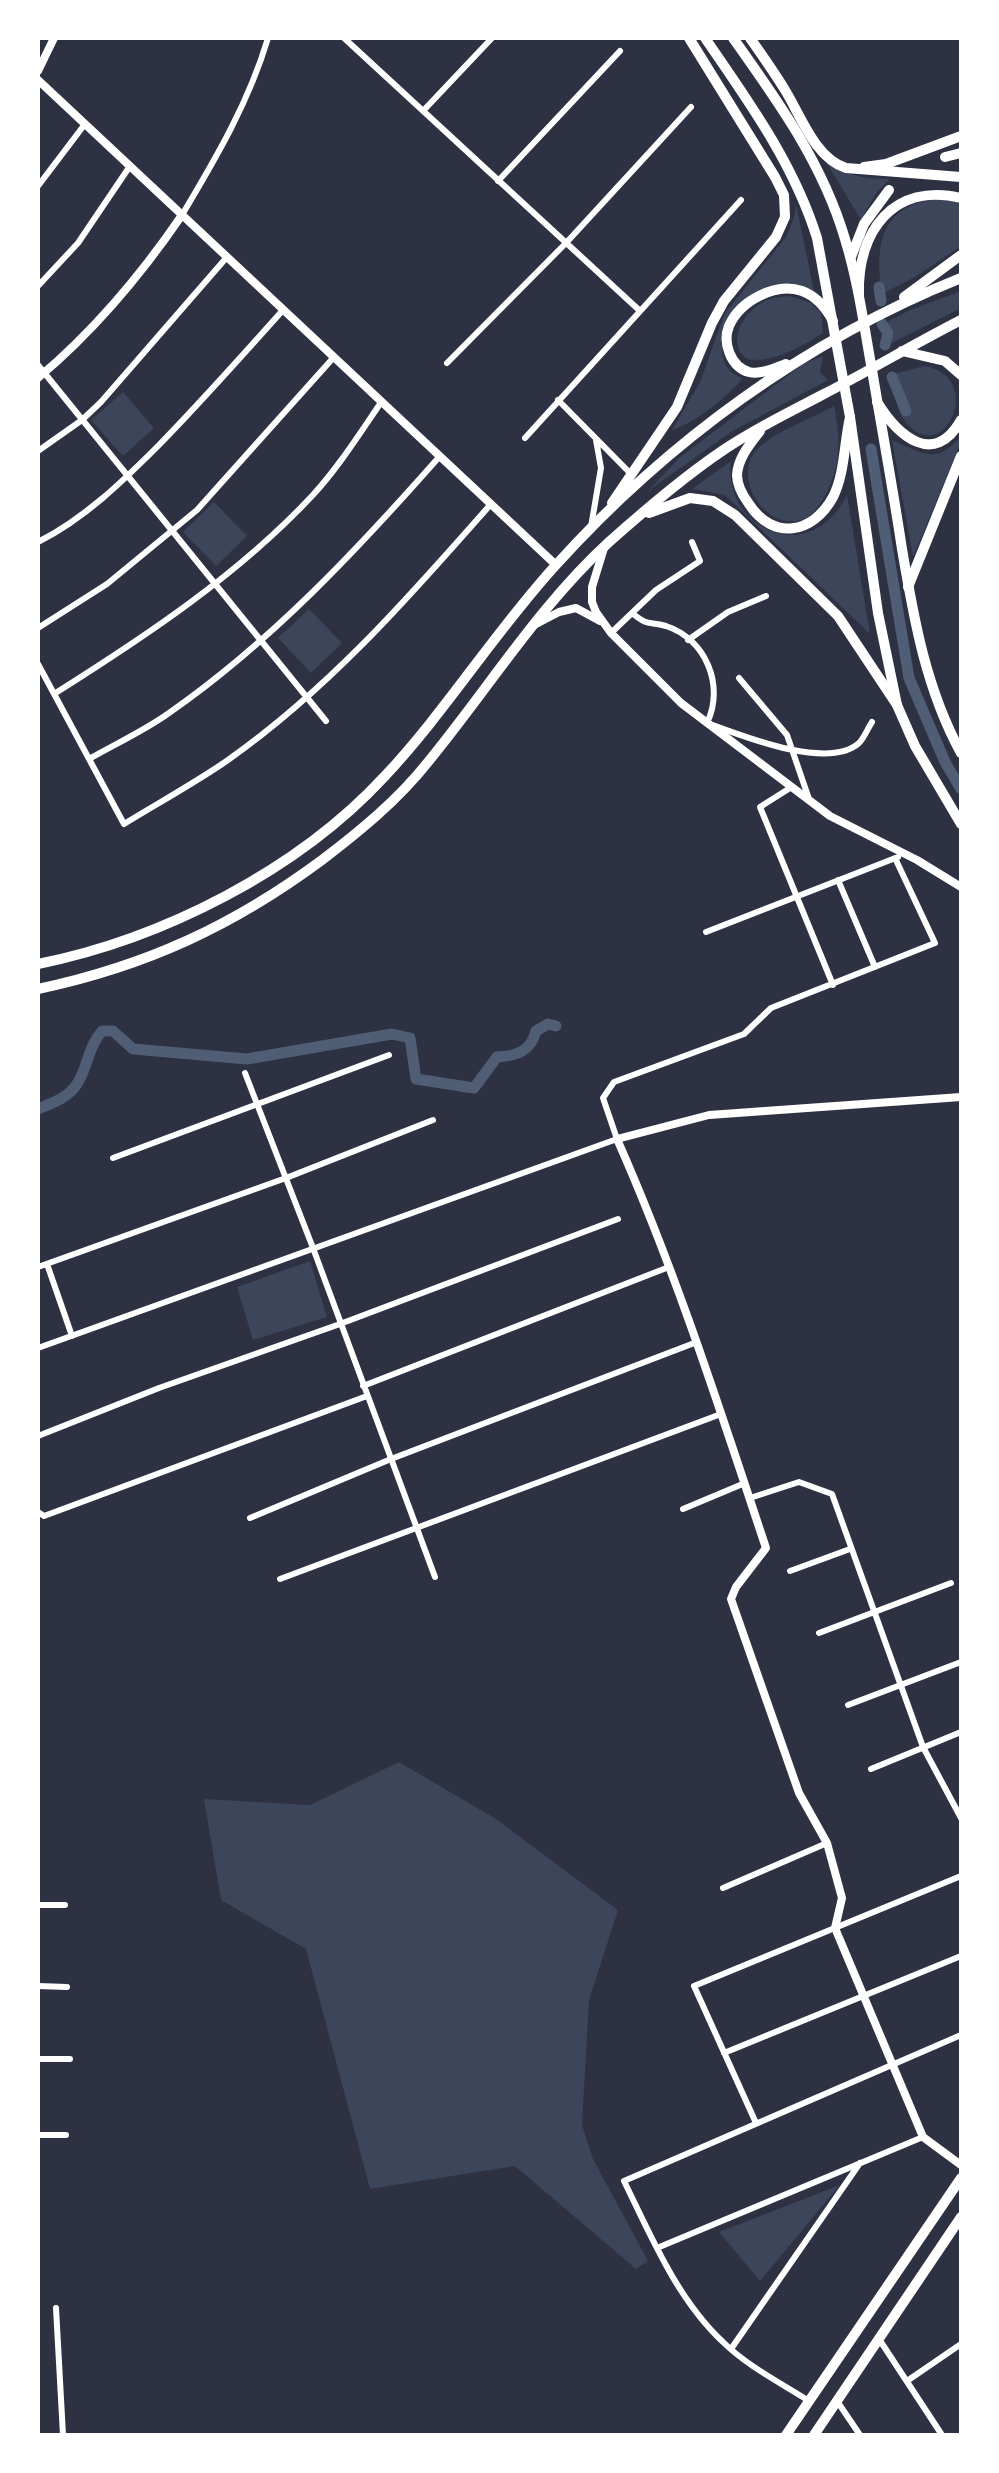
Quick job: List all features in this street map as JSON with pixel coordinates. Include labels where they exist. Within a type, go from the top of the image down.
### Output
[{"type":"main road","points":[[590,530],[677,407],[724,301],[776,237],[785,217],[784,195],[775,177],[689,38]]},
{"type":"main road","points":[[705,38],[761,121],[800,188],[817,238],[850,417],[878,613],[897,705]]},
{"type":"main road","points":[[733,38],[776,98],[811,156],[838,217],[859,294],[908,587],[932,690],[961,753]]},
{"type":"main road","points":[[750,38],[819,148],[837,164],[846,168],[961,177]]},
{"type":"main road","points":[[846,168],[886,164],[961,136]]},
{"type":"main road","points":[[945,157],[961,153]]},
{"type":"main road","points":[[850,259],[864,224],[889,190]]},
{"type":"main road","points":[[859,294],[858,276],[865,250],[880,222],[891,210],[903,200],[918,195],[961,198]]},
{"type":"main road","points":[[38,964],[95,950],[182,918],[228,896],[275,867],[321,832],[383,779],[556,565],[648,474],[751,391],[886,310],[961,255]]},
{"type":"main road","points":[[886,310],[961,278]]},
{"type":"main road","points":[[809,354],[764,372],[747,372],[735,363],[728,352],[728,328],[742,308],[753,299],[776,290],[789,289],[813,297],[833,321]]},
{"type":"main road","points":[[38,989],[96,976],[154,956],[218,928],[296,880],[375,818],[409,784],[534,625],[624,529],[721,452],[774,418],[961,320]]},
{"type":"main road","points":[[900,351],[945,361],[961,375]]},
{"type":"main road","points":[[877,402],[903,435],[921,443],[933,444],[944,440],[961,420]]},
{"type":"main road","points":[[774,418],[743,455],[738,481],[746,501],[759,517],[781,528],[793,528],[814,522],[835,493],[850,417]]},
{"type":"main road","points":[[908,587],[960,464]]},
{"type":"main road","points":[[624,529],[646,514],[690,498],[713,501],[723,507],[784,561],[838,616],[897,705],[915,746],[961,824]]},
{"type":"main road","points":[[786,2435],[961,2178]]},
{"type":"main road","points":[[814,2435],[961,2217]]},
{"type":"street","points":[[38,71],[54,38]]},
{"type":"street","points":[[41,375],[121,297],[152,260],[219,153],[246,100],[268,38]]},
{"type":"street","points":[[344,38],[639,310]]},
{"type":"street","points":[[351,45],[357,38]]},
{"type":"street","points":[[423,111],[492,38]]},
{"type":"street","points":[[498,181],[620,51]]},
{"type":"street","points":[[38,80],[556,565]]},
{"type":"street","points":[[447,363],[566,243],[691,107]]},
{"type":"street","points":[[38,186],[85,124]]},
{"type":"street","points":[[38,286],[78,243],[130,166]]},
{"type":"street","points":[[525,438],[741,200]]},
{"type":"street","points":[[38,451],[82,420],[101,402],[227,257]]},
{"type":"street","points":[[38,542],[92,507],[128,476],[283,310]]},
{"type":"street","points":[[38,628],[107,584],[173,532],[258,444],[334,357]]},
{"type":"street","points":[[38,365],[41,375],[82,420],[326,721]]},
{"type":"street","points":[[558,400],[631,474]]},
{"type":"street","points":[[54,694],[136,643],[215,584],[313,495],[382,401]]},
{"type":"street","points":[[590,530],[601,468],[595,436]]},
{"type":"street","points":[[89,759],[168,714],[261,641],[377,528],[440,456]]},
{"type":"street","points":[[38,664],[124,824],[228,760],[307,697],[364,645],[491,504]]},
{"type":"street","points":[[611,633],[656,590],[700,561],[692,542]]},
{"type":"street","points":[[604,547],[591,595],[601,621],[681,703],[830,816],[961,887]]},
{"type":"street","points":[[688,640],[728,612],[766,596]]},
{"type":"street","points":[[534,625],[559,612],[576,608],[601,621]]},
{"type":"street","points":[[632,613],[644,623],[665,626],[688,640],[706,659],[712,673],[715,696],[707,723]]},
{"type":"street","points":[[739,678],[787,735],[810,802]]},
{"type":"street","points":[[707,723],[769,745],[823,753],[842,751],[858,744],[872,722]]},
{"type":"street","points":[[790,788],[760,807],[833,985]]},
{"type":"street","points":[[706,932],[905,854]]},
{"type":"street","points":[[895,858],[935,943],[771,1008],[744,1034],[614,1082],[603,1098],[697,1342],[766,1548],[736,1587],[731,1599],[799,1793],[827,1843],[842,1898],[835,1928],[923,2137],[961,2165]]},
{"type":"street","points":[[838,880],[875,967]]},
{"type":"street","points":[[113,1158],[389,1055]]},
{"type":"street","points":[[245,1073],[435,1577]]},
{"type":"street","points":[[38,1348],[617,1139],[709,1115],[961,1097]]},
{"type":"street","points":[[38,1267],[286,1178],[433,1120]]},
{"type":"street","points":[[38,1436],[159,1388],[340,1324],[618,1219]]},
{"type":"street","points":[[47,1264],[72,1336]]},
{"type":"street","points":[[363,1386],[669,1267]]},
{"type":"street","points":[[250,1518],[391,1459],[697,1342]]},
{"type":"street","points":[[41,1514],[367,1396]]},
{"type":"street","points":[[280,1579],[721,1414]]},
{"type":"street","points":[[750,1498],[799,1482],[832,1494],[923,1747],[961,1818]]},
{"type":"street","points":[[683,1509],[745,1483]]},
{"type":"street","points":[[790,1571],[850,1549]]},
{"type":"street","points":[[819,1633],[951,1583]]},
{"type":"street","points":[[848,1705],[961,1662]]},
{"type":"street","points":[[871,1769],[961,1732]]},
{"type":"street","points":[[723,1888],[827,1843]]},
{"type":"street","points":[[756,2123],[694,1986],[961,1876]]},
{"type":"street","points":[[38,1905],[65,1905]]},
{"type":"street","points":[[724,2053],[961,1956]]},
{"type":"street","points":[[38,1986],[67,1987]]},
{"type":"street","points":[[809,2401],[731,2349],[709,2328],[657,2248],[624,2181],[961,2035]]},
{"type":"street","points":[[38,2059],[70,2059]]},
{"type":"street","points":[[38,2135],[66,2135]]},
{"type":"street","points":[[657,2248],[923,2137]]},
{"type":"street","points":[[731,2349],[860,2163]]},
{"type":"street","points":[[56,2308],[63,2435]]},
{"type":"street","points":[[879,2339],[942,2435]]},
{"type":"street","points":[[907,2381],[961,2344]]},
{"type":"street","points":[[837,2401],[860,2435]]},
{"type":"shaded area","points":[[822,155],[853,174],[890,179],[876,193],[861,220]]},
{"type":"shaded area","points":[[936,199],[961,202],[961,246],[915,277],[882,294],[879,260],[885,232],[903,210]]},
{"type":"shaded area","points":[[796,204],[814,291],[783,284],[770,286],[758,290],[738,307],[721,332],[727,366],[743,378],[710,408],[672,430],[700,382],[725,313],[786,237]]},
{"type":"shaded area","points":[[961,291],[961,308],[890,344],[892,332],[885,323]]},
{"type":"shaded area","points":[[790,296],[811,303],[821,313],[823,333],[777,356],[747,359],[737,343],[741,324],[762,303],[772,298]]},
{"type":"shaded area","points":[[823,356],[820,372],[828,380],[731,432],[648,491],[679,458],[803,364]]},
{"type":"shaded area","points":[[924,366],[942,373],[952,385],[956,399],[954,414],[947,426],[936,434],[923,435],[909,426],[898,409],[895,395],[894,374]]},
{"type":"shaded area","points":[[123,392],[154,428],[123,456],[91,420]]},
{"type":"shaded area","points":[[834,406],[838,455],[826,494],[806,518],[786,521],[774,517],[756,499],[751,488],[749,464],[754,453],[780,433]]},
{"type":"shaded area","points":[[961,435],[961,442],[913,557],[892,440],[921,452],[937,454],[953,445]]},
{"type":"shaded area","points":[[731,461],[732,485],[740,505],[754,521],[772,531],[792,535],[812,531],[831,518],[847,495],[870,634],[725,495],[692,489]]},
{"type":"shaded area","points":[[214,502],[247,536],[216,566],[183,532]]},
{"type":"shaded area","points":[[309,609],[342,643],[311,673],[278,638]]},
{"type":"shaded area","points":[[310,1261],[327,1317],[253,1340],[237,1287]]},
{"type":"shaded area","points":[[399,1762],[496,1819],[618,1910],[589,2000],[582,2125],[593,2159],[648,2261],[636,2269],[515,2166],[370,2189],[306,1949],[221,1900],[204,1799],[310,1805]]},
{"type":"shaded area","points":[[840,2185],[760,2281],[719,2232]]},
{"type":"waterway","points":[[879,287],[881,301]]},
{"type":"waterway","points":[[882,324],[888,333],[885,345]]},
{"type":"waterway","points":[[892,377],[906,411]]},
{"type":"waterway","points":[[871,449],[909,678],[945,762],[961,789]]},
{"type":"waterway","points":[[38,1109],[59,1100],[73,1089],[102,1031],[113,1031],[133,1049],[247,1059],[392,1034],[410,1038],[416,1079],[474,1088],[497,1057],[522,1051],[531,1043],[536,1031],[548,1024],[556,1026]]}]
